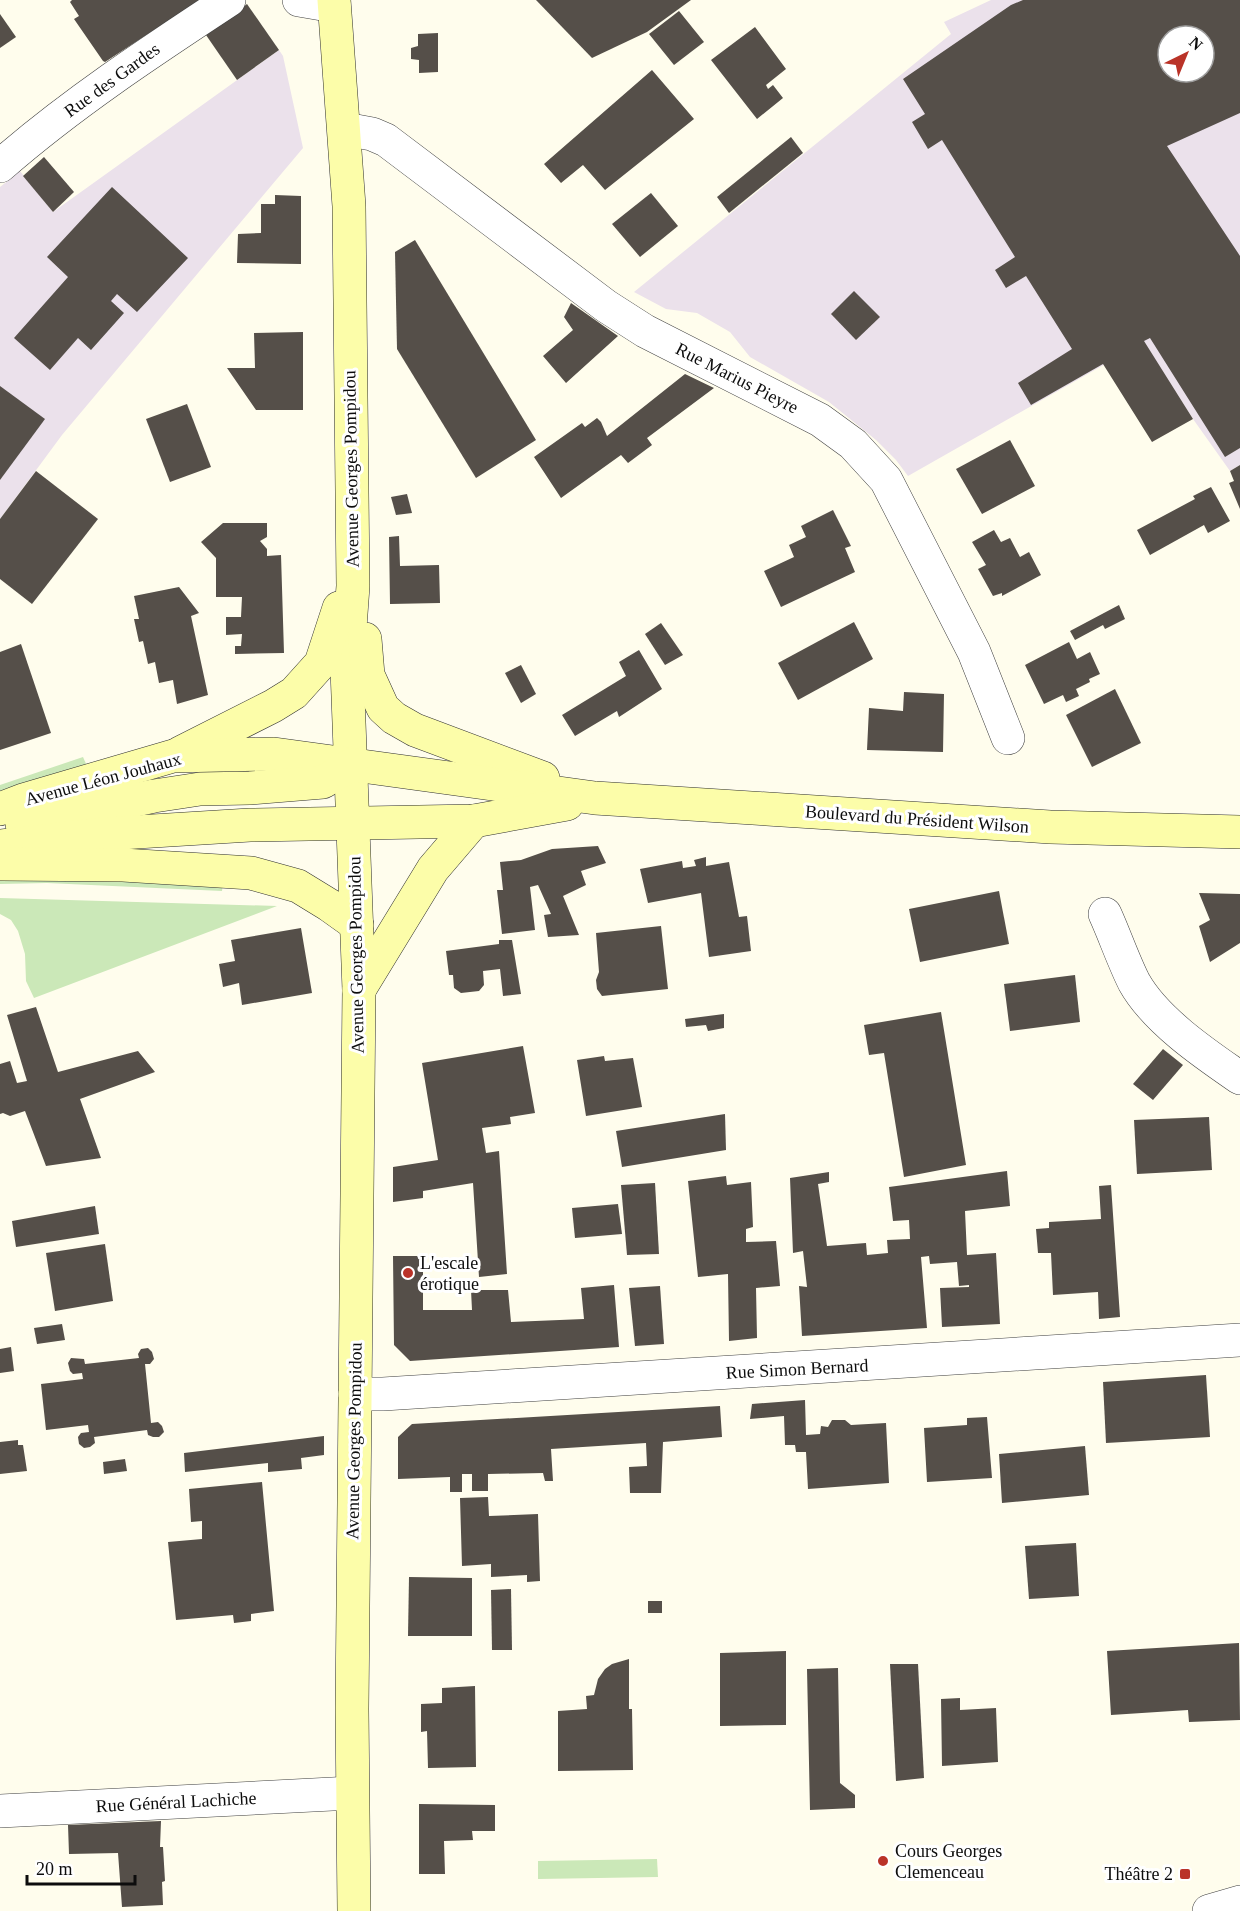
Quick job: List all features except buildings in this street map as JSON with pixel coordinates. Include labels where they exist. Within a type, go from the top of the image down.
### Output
[{"type":"main road","name":"Avenue Georges Pompidou","points":[[334,3],[349,206],[352,586],[347,669],[359,990],[352,1793],[354,1911]]},
{"type":"main road","points":[[173,756],[273,706],[294,693],[321,663],[338,608],[352,586]]},
{"type":"main road","points":[[352,586],[364,618],[368,675],[383,708],[394,718],[415,730],[595,798]]},
{"type":"main road","name":"Avenue Léon Jouhaux","points":[[0,809],[23,800],[173,756],[274,754],[351,765]]},
{"type":"main road","points":[[0,830],[154,796],[189,791],[323,783],[351,765]]},
{"type":"main road","name":"Boulevard du Président Wilson","points":[[351,765],[595,798],[1050,827],[1240,832]]},
{"type":"main road","name":"Boulevard du Président Wilson","points":[[353,824],[474,821],[595,798]]},
{"type":"main road","points":[[359,990],[434,869],[474,821]]},
{"type":"main road","points":[[0,846],[104,834],[250,825],[353,824]]},
{"type":"main road","points":[[0,864],[123,865],[251,873],[298,886],[329,904],[357,925]]},
{"type":"street","name":"Rue des Gardes","points":[[0,166],[37,134],[132,63],[229,0]]},
{"type":"street","points":[[299,0],[334,3]]},
{"type":"street","name":"Rue Marius Pieyre","points":[[345,129],[372,134],[386,140],[606,306],[645,331],[820,420],[852,444],[886,480],[974,652],[1008,738]]},
{"type":"street","points":[[1105,914],[1135,983],[1149,1003],[1166,1022],[1240,1078]]},
{"type":"street","name":"Rue Simon Bernard","points":[[355,1394],[1240,1340]]},
{"type":"street","name":"Rue Général Lachiche","points":[[0,1811],[352,1793]]},
{"type":"street","points":[[1209,1911],[1240,1902]]},
{"type":"shaded area","points":[[991,0],[1240,0],[1240,465],[1230,471],[1193,419],[1144,342],[908,476],[876,440],[829,402],[750,357],[730,332],[697,313],[666,309],[634,292],[951,34],[944,22]]},
{"type":"shaded area","points":[[279,50],[283,56],[303,148],[62,435],[0,519],[0,187],[20,171],[53,212]]},
{"type":"green space","points":[[83,757],[87,766],[0,795],[0,785]]},
{"type":"green space","points":[[0,874],[223,883],[222,891],[47,883],[0,884]]},
{"type":"green space","points":[[0,898],[277,906],[34,998],[26,981],[25,954],[18,931],[11,920],[0,914]]},
{"type":"green space","points":[[657,1859],[658,1877],[538,1879],[538,1861]]},
{"type":"place","name":"L'escale érotique","points":[[408,1273]]},
{"type":"place","name":"Cours Georges Clemenceau","points":[[883,1861]]},
{"type":"place","name":"Théâtre 2","points":[[1185,1874]]}]
